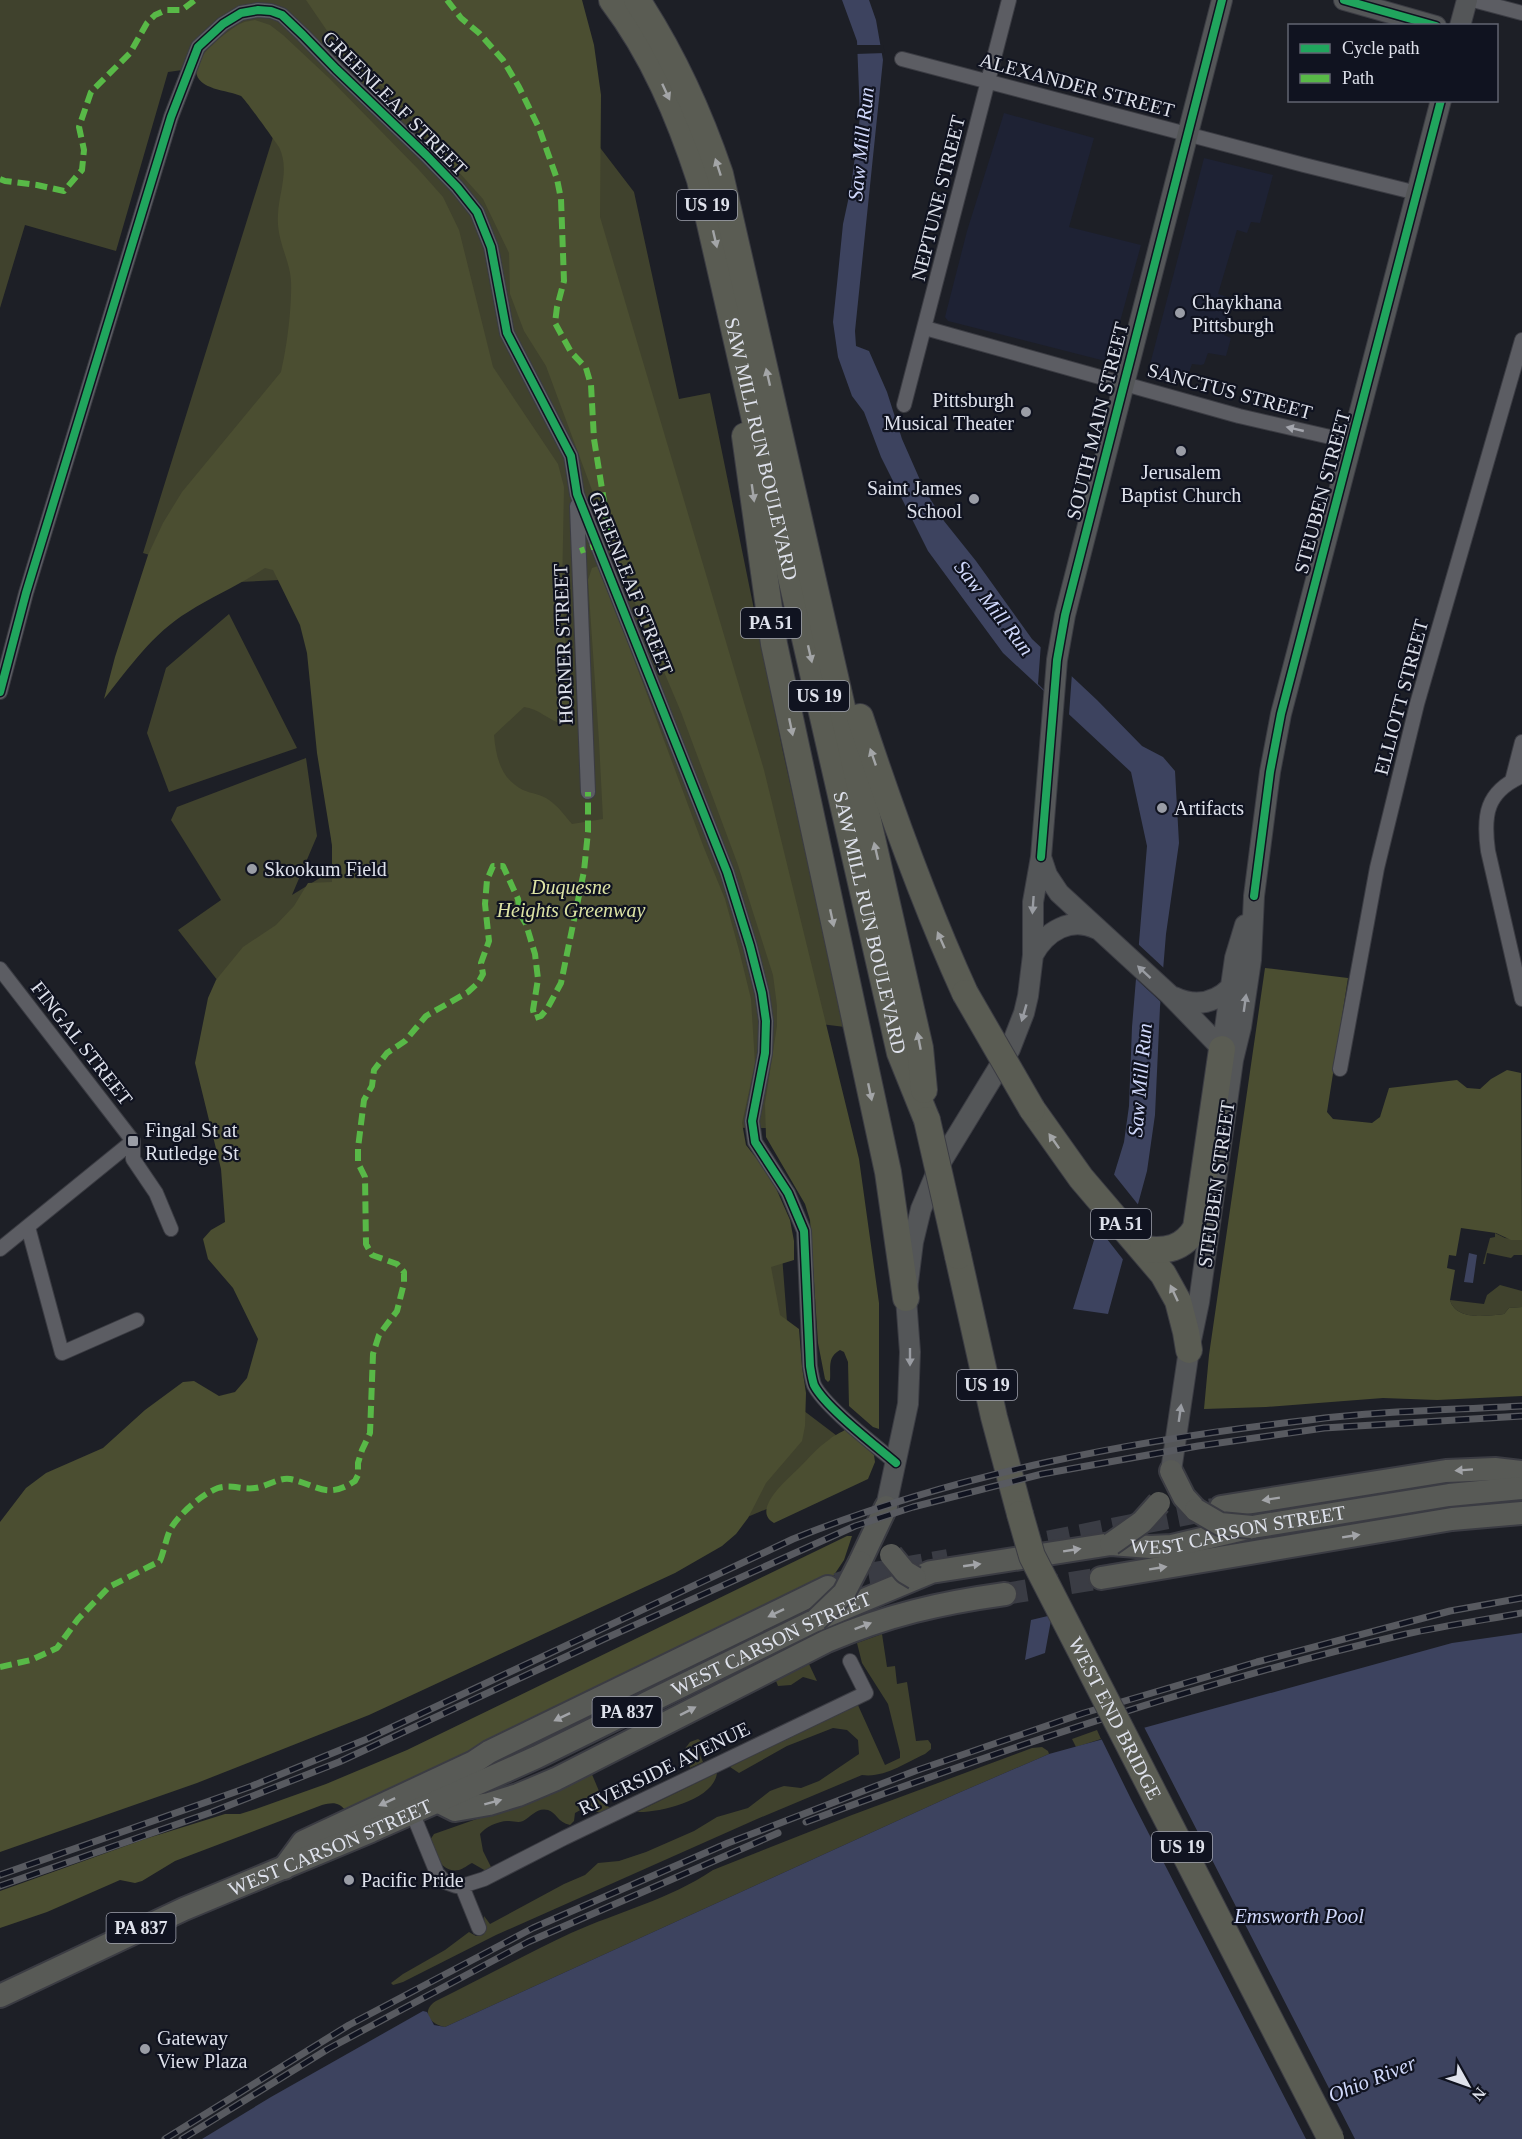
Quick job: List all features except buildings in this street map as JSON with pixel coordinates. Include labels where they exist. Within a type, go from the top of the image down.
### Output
[{"type":"highway","name":"SAW MILL RUN BOULEVARD","points":[[612,0],[641,43],[678,117],[700,180],[900,1053],[927,1120]]},
{"type":"highway","name":"SAW MILL RUN BOULEVARD","points":[[637,0],[658,32],[693,100],[720,174],[920,1048],[927,1120],[957,1256],[997,1428],[1032,1556]]},
{"type":"highway","name":"PA 51","points":[[722,269],[774,644],[888,1172],[906,1298]]},
{"type":"highway","name":"PA 51","points":[[814,583],[916,879],[965,993],[1032,1109],[1082,1178],[1143,1249],[1172,1287],[1183,1316],[1189,1350]]},
{"type":"highway","points":[[1143,1249],[1158,1251],[1177,1247],[1185,1242],[1196,1228],[1228,1054]]},
{"type":"highway","name":"WEST END BRIDGE","points":[[1032,1556],[1331,2139]]},
{"type":"main road","name":"SOUTH MAIN STREET","points":[[886,1507],[904,1426],[909,1379],[910,1352],[906,1298],[916,1225],[923,1201],[941,1162],[1010,1049],[1024,1013],[1033,955],[1033,902],[1041,857],[1057,660],[1073,582],[1222,0]]},
{"type":"main road","points":[[1344,0],[1429,24]]},
{"type":"main road","points":[[1461,24],[1467,0]]},
{"type":"main road","name":"STEUBEN STREET","points":[[1228,1054],[1241,1027],[1251,960],[1254,896],[1270,772],[1281,714],[1440,102]]},
{"type":"main road","points":[[1041,857],[1047,875],[1059,893],[1170,995],[1228,1054]]},
{"type":"main road","name":"STEUBEN STREET","points":[[1172,1471],[1189,1350],[1199,1302],[1228,1054],[1231,987],[1235,957],[1254,896]]},
{"type":"main road","points":[[1033,955],[1045,938],[1063,927],[1082,924],[1101,931]]},
{"type":"main road","points":[[1170,995],[1189,1003],[1203,1003],[1219,997],[1231,987]]},
{"type":"main road","points":[[1221,1507],[1446,1471],[1495,1469],[1522,1472]]},
{"type":"main road","points":[[1172,1471],[1184,1497],[1196,1510],[1220,1524],[1252,1527]]},
{"type":"main road","points":[[1111,1544],[1142,1522],[1159,1503],[1172,1471]]},
{"type":"main road","name":"WEST CARSON STREET","points":[[0,1996],[107,1943],[183,1909],[284,1868],[537,1756],[816,1620],[915,1578],[947,1569],[1111,1544],[1172,1546],[1252,1527],[1449,1495],[1522,1488]]},
{"type":"main road","name":"PA 51","points":[[886,1507],[884,1535],[891,1555],[905,1572],[915,1578]]},
{"type":"main road","name":"PA 837","points":[[816,1620],[844,1593],[886,1507]]},
{"type":"main road","points":[[1101,1578],[1452,1519],[1522,1513]]},
{"type":"main road","points":[[284,1868],[303,1842],[474,1762],[489,1752],[828,1587]]},
{"type":"main road","points":[[437,1801],[455,1810],[489,1804],[518,1795],[556,1779],[852,1631],[916,1609],[1005,1594]]},
{"type":"street","name":"NEPTUNE STREET","points":[[904,405],[926,328],[1009,0]]},
{"type":"street","points":[[1473,0],[1522,14]]},
{"type":"street","name":"GREENLEAF STREET","points":[[0,692],[2,673],[171,117],[198,47],[224,24],[241,13],[258,10],[282,15],[426,155],[477,212],[491,247],[507,333],[571,456],[577,495],[727,872],[750,946],[762,993],[766,1021],[765,1053],[752,1121],[755,1143],[789,1193],[804,1231],[814,1384],[828,1402],[896,1462]]},
{"type":"street","name":"ALEXANDER STREET","points":[[902,59],[1417,193]]},
{"type":"street","name":"SANCTUS STREET","points":[[926,328],[1239,416],[1352,442]]},
{"type":"street","name":"ELLIOTT STREET","points":[[1340,1069],[1377,868],[1417,704],[1522,340]]},
{"type":"street","name":"HORNER STREET","points":[[577,495],[588,792]]},
{"type":"street","points":[[1522,742],[1517,778],[1500,789],[1487,812],[1485,828],[1488,851],[1522,999]]},
{"type":"street","name":"FINGAL STREET","points":[[0,969],[134,1141]]},
{"type":"street","points":[[0,1249],[134,1141]]},
{"type":"street","points":[[134,1141],[133,1159],[156,1193],[171,1229]]},
{"type":"street","points":[[28,1227],[62,1353],[137,1320]]},
{"type":"street","name":"RIVERSIDE AVENUE","points":[[462,1886],[484,1879],[866,1693],[850,1661]]},
{"type":"street","points":[[412,1812],[436,1873],[446,1882],[462,1886],[479,1928]]},
{"type":"shaded area","points":[[1004,113],[1094,138],[1069,227],[1141,245],[1109,362],[948,321],[945,317],[967,231]]},
{"type":"shaded area","points":[[1204,158],[1273,175],[1260,223],[1251,222],[1247,233],[1237,230],[1218,294],[1233,299],[1224,335],[1231,338],[1226,356],[1208,353],[1204,364],[1192,364],[1185,384],[1153,377],[1148,372]]},
{"type":"green space","name":"Duquesne Heights Greenway","points":[[0,0],[487,0],[634,192],[679,399],[710,393],[783,752],[845,1027],[788,1020],[772,1128],[647,1127],[781,1242],[791,1401],[874,1464],[0,1830],[247,1436],[320,1111],[178,930],[221,900],[171,820],[177,807],[306,758],[317,836],[292,895],[333,870],[320,578],[239,582],[143,553],[279,118],[204,67],[168,72],[116,251],[25,225],[0,308]]},
{"type":"green space","points":[[306,0],[582,0],[594,45],[601,95],[600,217],[764,770],[859,1159],[879,1303],[879,1429],[873,1427],[849,1406],[848,1362],[844,1352],[840,1350],[833,1356],[830,1363],[830,1380],[828,1382],[825,1379],[818,1343],[810,1220],[805,1204],[766,1137],[765,1104],[777,1026],[773,975],[738,865],[681,712],[626,582],[546,366],[524,331],[510,294],[509,253],[483,199],[385,90],[332,38]]},
{"type":"green space","name":"Duquesne Heights Greenway","points":[[255,20],[270,25],[283,35],[329,78],[443,197],[459,230],[493,367],[558,464],[564,487],[562,592],[569,694],[575,715],[571,722],[565,725],[524,707],[494,735],[498,760],[509,780],[523,790],[549,800],[572,824],[603,819],[588,580],[592,568],[598,566],[602,573],[725,899],[751,999],[755,1064],[742,1123],[746,1145],[771,1177],[790,1220],[794,1241],[794,1260],[771,1267],[780,1315],[799,1329],[806,1393],[805,1426],[802,1441],[766,1483],[748,1518],[736,1534],[722,1546],[675,1573],[369,1715],[197,1783],[0,1852],[0,1522],[26,1488],[46,1473],[103,1448],[145,1410],[183,1382],[194,1381],[219,1396],[235,1392],[247,1378],[258,1339],[233,1288],[208,1259],[203,1239],[211,1230],[225,1222],[221,1169],[195,1063],[208,998],[216,980],[243,947],[276,925],[294,906],[308,883],[332,882],[332,845],[317,753],[307,653],[300,625],[273,570],[265,568],[175,620],[142,652],[104,699],[148,555],[163,523],[182,492],[281,372],[289,327],[291,291],[290,273],[278,224],[284,172],[282,155],[279,147],[241,96],[207,86],[198,77],[196,71],[201,58],[221,37],[242,23]]},
{"type":"green space","points":[[229,614],[297,748],[169,792],[147,733],[166,668]]},
{"type":"green space","points":[[1265,968],[1348,978],[1327,1112],[1333,1119],[1372,1123],[1380,1117],[1389,1088],[1457,1080],[1467,1088],[1480,1089],[1491,1079],[1507,1070],[1521,1073],[1522,1240],[1511,1240],[1496,1233],[1461,1228],[1456,1256],[1449,1255],[1447,1268],[1455,1270],[1450,1300],[1453,1307],[1459,1311],[1473,1316],[1489,1316],[1504,1314],[1509,1308],[1522,1307],[1522,1396],[1437,1400],[1383,1398],[1266,1407],[1204,1409],[1209,1355]]},
{"type":"green space","points":[[1495,1233],[1505,1238],[1522,1240],[1522,1255],[1514,1255],[1511,1258],[1487,1253],[1485,1264],[1483,1264],[1490,1238],[1495,1237]]},
{"type":"green space","points":[[1500,1285],[1522,1291],[1522,1307],[1509,1308],[1504,1314],[1473,1316],[1453,1307],[1450,1300],[1484,1304],[1487,1295]]},
{"type":"green space","points":[[846,1429],[874,1455],[875,1462],[868,1479],[774,1523],[768,1517],[766,1510],[774,1494],[818,1449]]},
{"type":"green space","points":[[847,1536],[852,1536],[844,1560],[830,1581],[346,1811],[336,1804],[322,1805],[175,1861],[142,1881],[135,1883],[120,1880],[47,1912],[0,1928],[0,1891],[145,1839],[225,1814],[240,1814],[326,1784],[407,1750]]},
{"type":"green space","points":[[882,1634],[887,1667],[895,1666],[897,1684],[907,1682],[916,1741],[928,1740],[931,1744],[931,1749],[925,1754],[887,1772],[862,1775],[757,1819],[496,1935],[403,1982],[393,1985],[391,1983],[445,1950],[469,1932],[476,1936],[483,1935],[485,1932],[484,1916],[490,1924],[585,1875],[598,1863],[619,1861],[646,1852],[694,1831],[717,1817],[748,1808],[770,1791],[778,1788],[784,1786],[801,1788],[819,1781],[859,1754],[858,1740],[847,1730],[833,1728],[787,1746],[739,1773],[730,1767],[857,1703],[885,1765],[900,1758],[888,1704],[862,1663],[857,1643]]},
{"type":"green space","points":[[809,1664],[817,1681],[803,1677],[791,1685],[778,1686],[776,1681]]},
{"type":"green space","points":[[1097,1730],[1101,1739],[1076,1747],[1072,1739]]},
{"type":"green space","points":[[698,1739],[706,1744],[697,1748],[703,1762],[690,1768],[688,1762],[690,1758],[684,1750],[690,1742]]},
{"type":"green space","points":[[1042,1747],[1049,1754],[956,1794],[445,2027],[435,2024],[429,2017],[429,2009],[436,2001],[537,1949],[589,1925],[662,1897],[713,1870],[852,1815],[1032,1748]]},
{"type":"green space","points":[[591,1772],[604,1803],[611,1809],[605,1814],[584,1808],[575,1813],[574,1821],[570,1825],[551,1811],[544,1809],[521,1822],[505,1821],[493,1824],[480,1834],[483,1851],[492,1869],[486,1871],[472,1863],[461,1869],[447,1869],[436,1856],[430,1840],[434,1834],[548,1794]]},
{"type":"green space","points":[[717,1773],[714,1782],[706,1791],[684,1803],[658,1810],[637,1812]]},
{"type":"water","name":"Saw Mill Run","points":[[842,0],[869,0],[876,20],[883,60],[855,331],[856,346],[869,351],[887,392],[902,439],[924,489],[944,521],[1032,639],[1142,746],[1163,757],[1175,771],[1179,843],[1166,934],[1155,1115],[1147,1171],[1108,1314],[1073,1309],[1124,1142],[1129,1106],[1132,1027],[1147,846],[1131,772],[1003,653],[928,551],[881,457],[864,412],[852,396],[838,357],[833,322],[843,224],[851,187],[860,117],[857,41]]},
{"type":"water","points":[[1469,1253],[1477,1255],[1473,1283],[1464,1282]]},
{"type":"water","points":[[1052,1615],[1045,1653],[1025,1660],[1031,1620]]},
{"type":"water","name":"Emsworth Pool","points":[[1522,1633],[1522,2139],[202,2139],[423,2011],[427,2012],[434,2025],[445,2027],[956,1794],[1049,1754],[1452,1643]]},
{"type":"pier","points":[[855,45],[883,45],[885,53],[855,54]]},
{"type":"pier","points":[[1041,643],[1072,673],[1069,715],[1038,684]]},
{"type":"pier","points":[[1137,943],[1166,970],[1163,1004],[1134,977]]},
{"type":"pier","points":[[1112,1172],[1140,1207],[1125,1262],[1096,1225]]},
{"type":"pier","points":[[1143,1725],[1355,2139],[1306,2139],[1131,1799],[1100,1736]]},
{"type":"tunnel","points":[[1016,1548],[1213,1509]]},
{"type":"tunnel","points":[[837,1584],[864,1575],[948,1560]]},
{"type":"tunnel","points":[[1005,1594],[1101,1578]]},
{"type":"railway","points":[[0,1875],[252,1786],[367,1739],[793,1539],[918,1495],[1047,1462],[1243,1428],[1335,1417],[1522,1406]]},
{"type":"railway","points":[[0,1886],[212,1812],[339,1762],[855,1526],[913,1507],[1042,1474],[1198,1446],[1324,1428],[1522,1416]]},
{"type":"railway","points":[[165,2139],[349,2025],[533,1928],[728,1843],[915,1771],[1084,1713],[1257,1662],[1450,1611],[1522,1598]]},
{"type":"railway","points":[[806,1822],[1028,1743],[1253,1673],[1406,1634],[1522,1613]]},
{"type":"railway","points":[[182,2139],[328,2049],[528,1942],[778,1833]]},
{"type":"marked path","points":[[0,179],[64,191],[82,170],[84,150],[79,127],[91,92],[130,53],[147,23],[155,15],[166,10],[182,10],[195,0]]},
{"type":"marked path","points":[[447,0],[461,18],[479,33],[503,60],[539,128],[557,179],[561,199],[564,281],[555,323],[571,352],[586,368],[591,385],[594,439],[607,520],[608,538],[598,545],[580,551]]},
{"type":"marked path","points":[[0,1667],[31,1660],[57,1648],[78,1619],[109,1587],[160,1561],[174,1524],[191,1506],[212,1491],[227,1487],[255,1488],[286,1479],[322,1489],[337,1490],[355,1481],[362,1450],[370,1433],[373,1354],[379,1335],[397,1311],[404,1283],[404,1272],[397,1264],[372,1255],[366,1244],[365,1177],[358,1163],[358,1148],[364,1100],[372,1086],[374,1070],[387,1053],[405,1041],[426,1016],[468,992],[478,983],[483,974],[481,963],[489,941],[485,904],[487,880],[493,866],[503,866],[518,899],[520,914],[526,924],[535,954],[538,979],[533,1010],[535,1018],[541,1016],[547,1009],[561,983],[584,871],[588,832],[588,792]]},
{"type":"cycle path","points":[[1041,857],[1057,660],[1065,615],[1222,0]]},
{"type":"cycle path","points":[[1344,0],[1429,24]]},
{"type":"cycle path","points":[[0,692],[26,593],[171,117],[198,47],[223,24],[241,13],[258,10],[282,15],[426,155],[477,212],[491,247],[507,333],[571,456],[577,494],[727,872],[750,946],[762,993],[766,1021],[765,1053],[752,1121],[755,1142],[788,1193],[804,1231],[810,1366],[814,1385],[839,1415],[896,1463]]},
{"type":"cycle path","points":[[1254,896],[1270,772],[1281,714],[1440,102]]},
{"type":"place","name":"Chaykhana Pittsburgh","points":[[1180,313]]},
{"type":"place","name":"Pittsburgh Musical Theater","points":[[1026,412]]},
{"type":"place","name":"Jerusalem Baptist Church","points":[[1181,451]]},
{"type":"place","name":"Saint James School","points":[[974,499]]},
{"type":"place","name":"Artifacts","points":[[1162,808]]},
{"type":"place","name":"Skookum Field","points":[[252,869]]},
{"type":"place","name":"Fingal St at Rutledge St","points":[[133,1141]]},
{"type":"place","name":"Pacific Pride","points":[[349,1880]]},
{"type":"place","name":"Gateway View Plaza","points":[[145,2049]]},
{"type":"water label","name":"Ohio River","points":[[1372,2079]]}]
